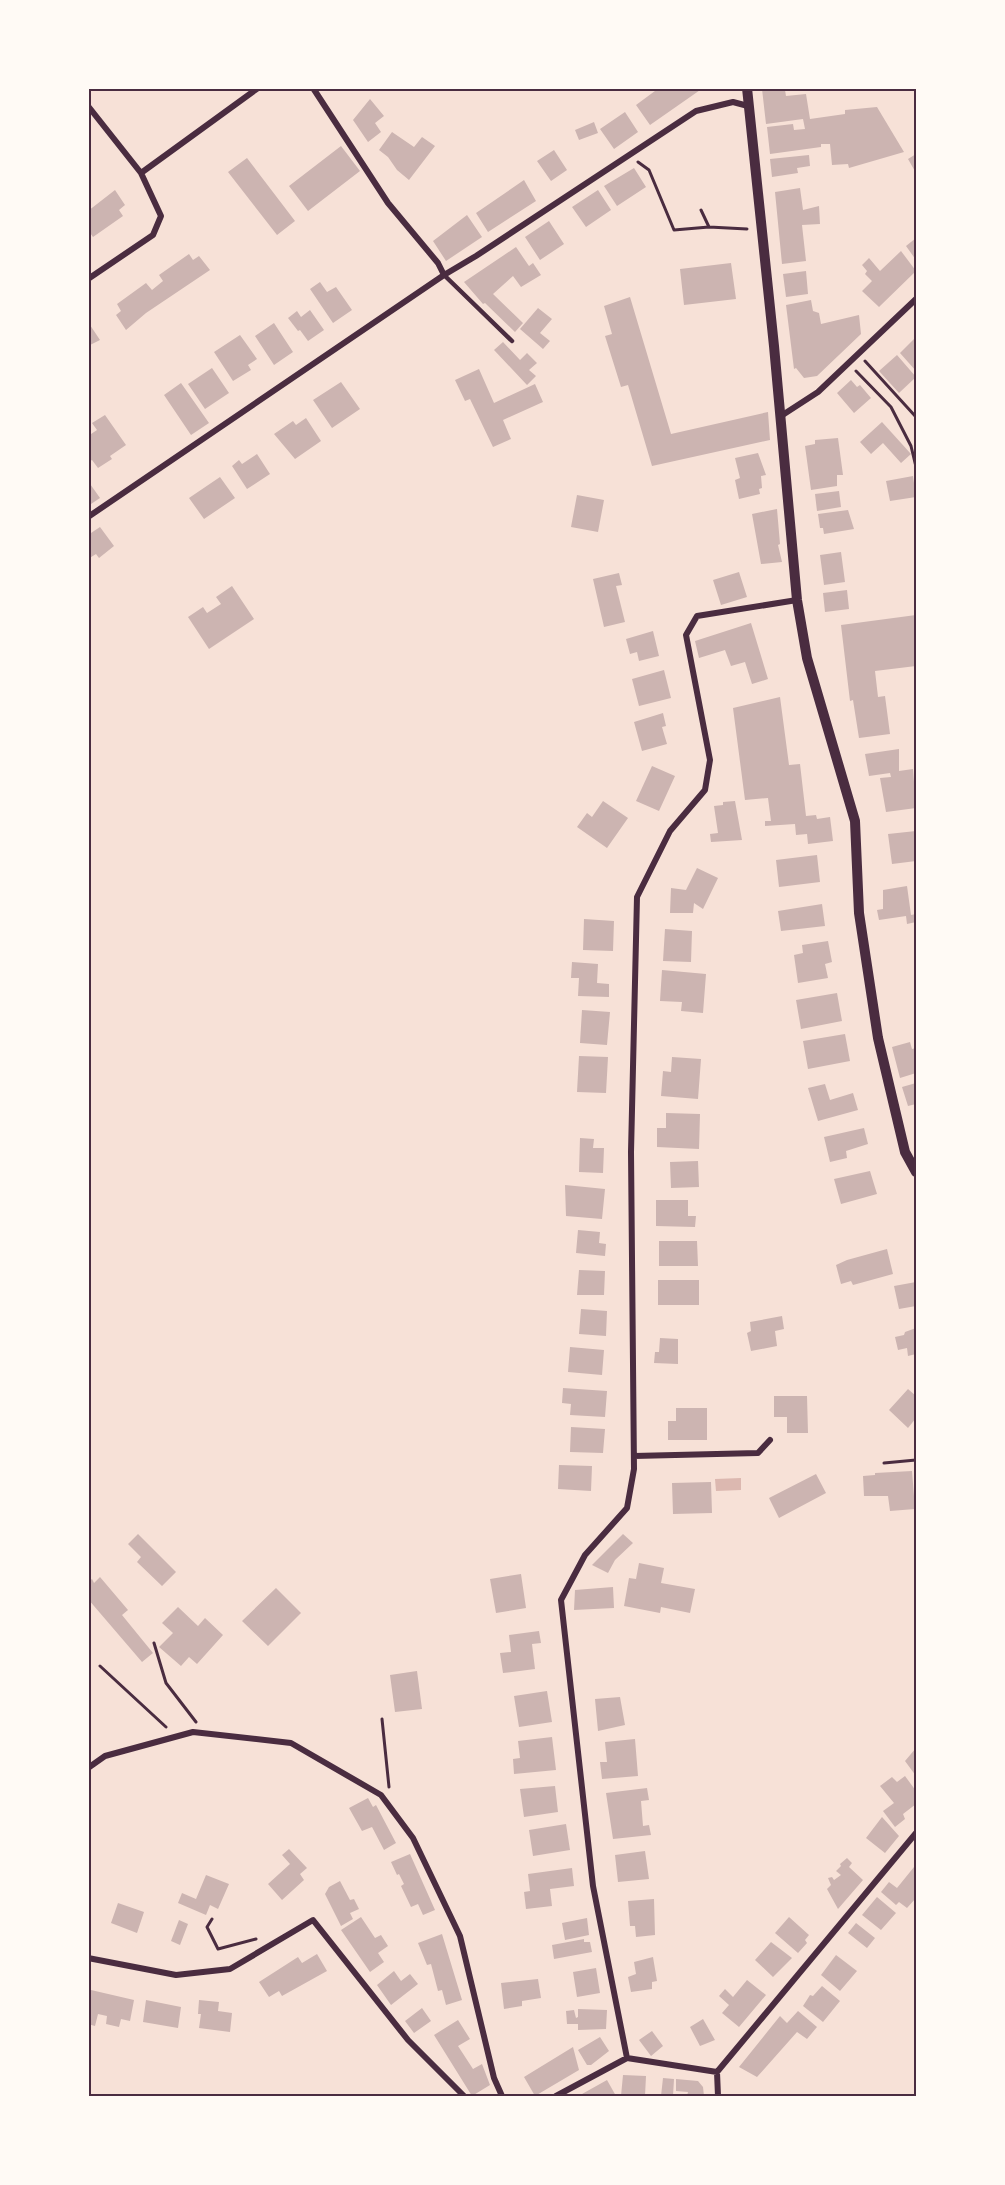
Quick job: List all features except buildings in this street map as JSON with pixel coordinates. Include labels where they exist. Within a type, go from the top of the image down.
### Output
[{"type":"street","points":[[141,173],[258,88]]},
{"type":"street","points":[[313,88],[388,203],[438,263],[444,275]]},
{"type":"street","points":[[747,88],[797,600],[807,658],[855,822],[859,913],[878,1038],[905,1152],[916,1172]]},
{"type":"street","points":[[88,517],[444,275],[696,111],[733,102],[748,106]]},
{"type":"street","points":[[88,106],[141,173],[161,216],[153,235],[88,279]]},
{"type":"street","points":[[780,416],[818,393],[916,299]]},
{"type":"street","points":[[627,2058],[593,1886],[561,1600],[585,1555],[627,1508],[634,1468],[631,1152],[637,897],[670,831],[705,790],[710,760],[686,635],[697,616],[797,600]]},
{"type":"street","points":[[634,1456],[758,1453],[770,1440]]},
{"type":"street","points":[[88,1768],[105,1756],[193,1732],[204,1733],[291,1743],[381,1795],[414,1838],[460,1936],[494,2078],[502,2097]]},
{"type":"street","points":[[718,2097],[717,2072],[916,1833]]},
{"type":"street","points":[[88,1958],[176,1975],[230,1969],[313,1920],[408,2040],[464,2097]]},
{"type":"street","points":[[556,2097],[627,2058],[717,2072]]},
{"type":"lane","points":[[444,275],[512,341]]},
{"type":"path","points":[[628,155],[649,170],[674,230],[709,227],[761,230]]},
{"type":"path","points":[[701,210],[709,227]]},
{"type":"path","points":[[859,354],[916,417]]},
{"type":"path","points":[[848,364],[891,407],[911,446],[916,467]]},
{"type":"path","points":[[884,1463],[916,1460]]},
{"type":"path","points":[[154,1643],[166,1683],[204,1733]]},
{"type":"path","points":[[100,1666],[176,1737]]},
{"type":"path","points":[[382,1719],[389,1781],[387,1804]]},
{"type":"path","points":[[212,1919],[207,1927],[219,1949],[268,1935],[270,1946]]},
{"type":"shaded area","points":[[741,1478],[741,1490],[716,1491],[715,1479]]}]
